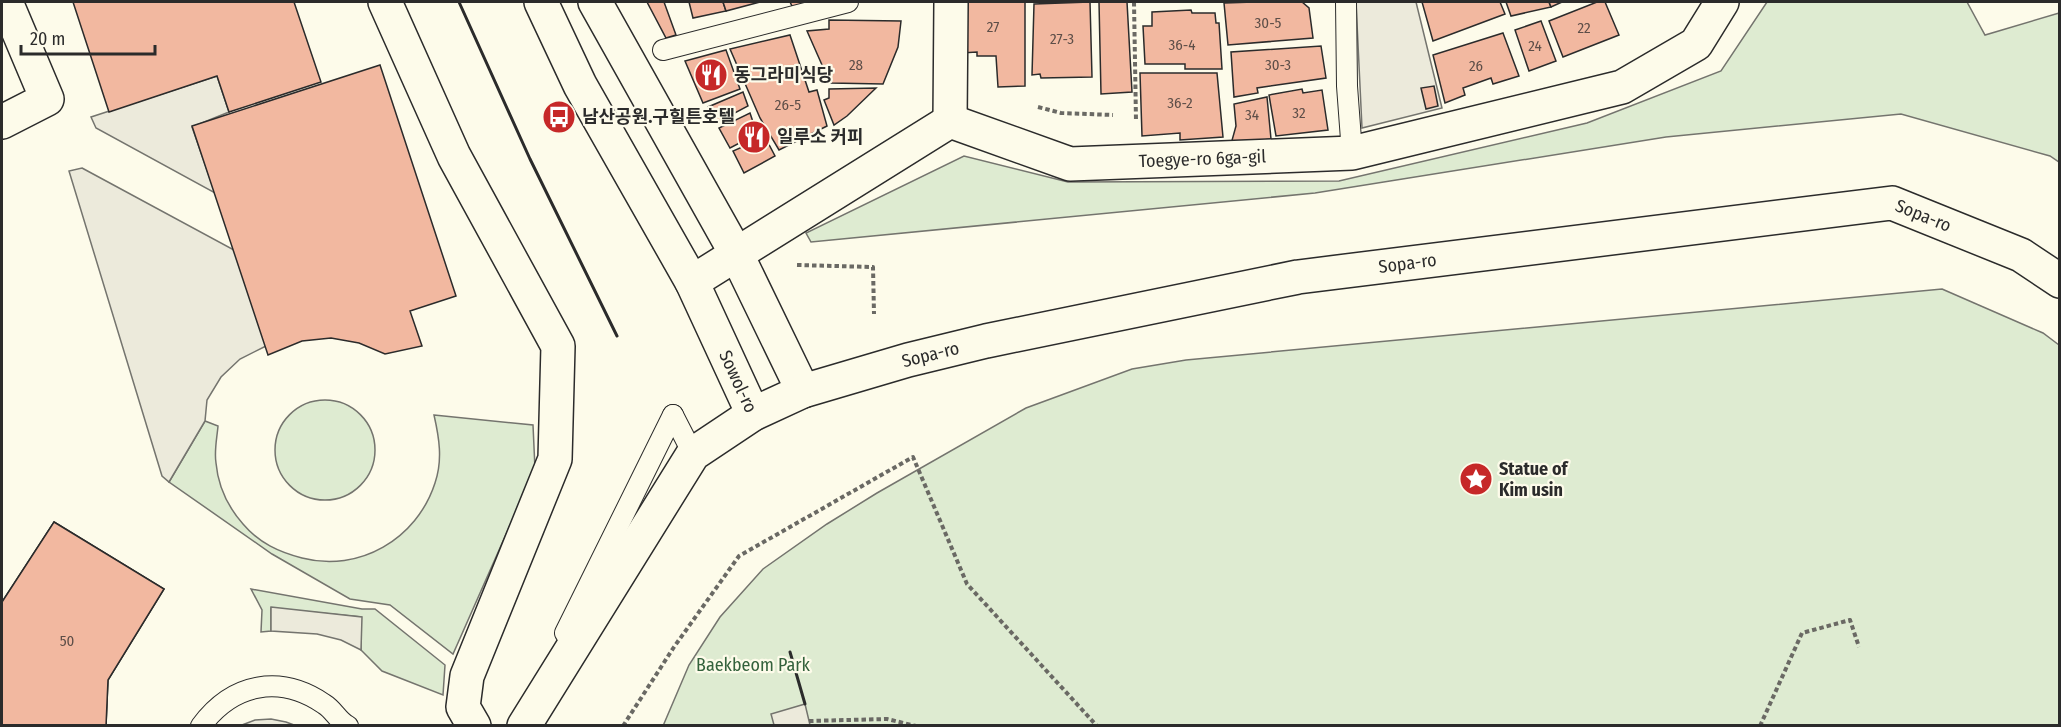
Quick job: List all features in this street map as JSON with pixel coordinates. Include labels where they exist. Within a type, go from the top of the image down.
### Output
[{"type":"main road","points":[[2,122],[46,99],[6,2]]},
{"type":"main road","points":[[385,2],[454,156],[558,346],[555,459],[467,676],[463,707],[474,726]]},
{"type":"main road","name":"Sowol-ro","points":[[525,726],[693,454],[753,414],[692,282],[580,85],[541,2]]},
{"type":"main road","points":[[595,2],[737,255],[803,391]]},
{"type":"main road","points":[[692,282],[950,121],[951,2]]},
{"type":"main road","name":"Toegye-ro 6ga-gil","points":[[950,121],[1070,164],[1352,153],[1622,87],[1696,44],[1722,2]]},
{"type":"main road","name":"Sopa-ro","points":[[753,414],[803,391],[909,360],[975,344],[1298,277],[1892,203],[2021,255],[2060,281]]},
{"type":"lane","points":[[663,50],[848,2]]},
{"type":"lane","points":[[1346,2],[1347,86],[1352,153]]},
{"type":"lane","points":[[519,726],[673,415],[693,454]]},
{"type":"lane","points":[[201,726],[216,707],[236,693],[259,687],[282,686],[306,693],[327,705],[348,726]]},
{"type":"path","points":[[1134,2],[1136,161]]},
{"type":"path","points":[[1028,105],[1061,113],[1113,115]]},
{"type":"path","points":[[790,264],[873,267],[874,314]]},
{"type":"path","points":[[623,726],[739,556],[913,457],[967,584],[1097,726]]},
{"type":"path","points":[[1761,726],[1802,633],[1850,620],[1859,647]]},
{"type":"path","points":[[809,721],[887,718],[916,726]]},
{"type":"green space","points":[[1767,2],[1967,2],[1985,35],[2059,13],[2059,162],[2050,156],[1901,114],[1666,137],[1315,193],[811,242],[806,233],[964,156],[1068,182],[1339,181],[1587,123],[1721,71]]},
{"type":"green space","name":"Baekbeom Park","points":[[1942,289],[2043,333],[2059,345],[2059,725],[663,726],[689,665],[720,617],[763,569],[827,524],[877,493],[1026,408],[1132,369],[1186,360]]},
{"type":"green space","points":[[325,400],[353,408],[367,422],[375,450],[367,478],[353,492],[325,500],[297,492],[283,478],[275,450],[283,422],[297,408]]},
{"type":"green space","points":[[434,415],[533,425],[535,469],[453,654],[390,605],[350,599],[272,554],[169,482],[205,421],[218,426],[215,458],[219,480],[228,503],[249,531],[277,550],[302,558],[323,561],[364,556],[400,535],[415,520],[426,503],[435,483],[440,457]]},
{"type":"green space","points":[[251,589],[362,609],[375,609],[445,665],[443,695],[382,671],[361,650],[361,617],[271,608],[271,631],[261,632],[262,610]]},
{"type":"shaded area","points":[[1356,2],[1416,2],[1442,108],[1362,128]]},
{"type":"shaded area","points":[[217,76],[229,112],[192,127],[215,193],[96,128],[91,117]]},
{"type":"shaded area","points":[[82,168],[234,250],[266,346],[240,359],[221,377],[207,400],[205,421],[169,482],[162,476],[69,171]]},
{"type":"shaded area","points":[[271,607],[362,617],[361,650],[341,640],[317,634],[271,631]]},
{"type":"shaded area","points":[[805,704],[810,725],[774,725],[771,714]]},
{"type":"shaded area","points":[[271,719],[294,725],[242,725],[255,720]]},
{"type":"building","points":[[73,2],[294,2],[321,82],[229,112],[217,76],[109,112]]},
{"type":"building","points":[[647,2],[664,2],[676,35],[666,38]]},
{"type":"building","points":[[689,2],[723,2],[726,11],[693,18]]},
{"type":"building","points":[[723,2],[760,2],[726,11]]},
{"type":"building","points":[[790,2],[811,2],[793,8]]},
{"type":"building","points":[[962,2],[1025,2],[1025,86],[998,87],[996,56],[977,56],[977,52],[961,53]]},
{"type":"building","points":[[1090,2],[1092,77],[1041,78],[1040,74],[1032,75],[1034,4]]},
{"type":"building","points":[[1099,2],[1127,2],[1132,92],[1101,94]]},
{"type":"building","points":[[1302,2],[1309,8],[1313,38],[1228,45],[1224,3]]},
{"type":"building","points":[[1422,2],[1500,2],[1505,14],[1433,41]]},
{"type":"building","points":[[1506,2],[1549,2],[1551,7],[1511,16]]},
{"type":"building","points":[[1549,2],[1562,2],[1551,7]]},
{"type":"building","points":[[1597,2],[1605,2],[1619,35],[1563,57],[1549,21]]},
{"type":"building","points":[[1191,10],[1192,13],[1215,13],[1216,23],[1219,23],[1222,69],[1185,69],[1185,64],[1145,64],[1143,26],[1152,26],[1152,12]]},
{"type":"building","points":[[829,20],[901,21],[898,47],[883,84],[830,83],[807,31],[829,29]]},
{"type":"building","points":[[1541,21],[1556,61],[1529,71],[1515,30]]},
{"type":"building","points":[[1503,33],[1519,76],[1493,84],[1491,78],[1463,88],[1465,95],[1445,103],[1433,55]]},
{"type":"building","points":[[790,35],[809,92],[817,90],[827,126],[779,150],[760,118],[730,49]]},
{"type":"building","points":[[1321,46],[1326,78],[1257,88],[1258,93],[1234,97],[1231,52]]},
{"type":"building","points":[[726,50],[740,89],[703,103],[685,61]]},
{"type":"building","points":[[380,65],[456,296],[410,311],[422,346],[385,354],[359,343],[331,338],[302,341],[268,355],[192,126]]},
{"type":"building","points":[[1140,73],[1217,73],[1223,137],[1180,140],[1180,133],[1142,136]]},
{"type":"building","points":[[1434,86],[1438,106],[1426,109],[1421,88]]},
{"type":"building","points":[[876,88],[847,116],[834,125],[824,100],[829,98],[829,89]]},
{"type":"building","points":[[1302,89],[1303,93],[1322,90],[1328,130],[1276,136],[1269,95]]},
{"type":"building","points":[[743,92],[748,106],[716,123],[708,107]]},
{"type":"building","points":[[1267,97],[1271,139],[1231,144],[1236,126],[1234,104]]},
{"type":"building","points":[[750,113],[757,134],[730,148],[719,128]]},
{"type":"building","points":[[765,137],[775,156],[744,173],[733,151]]},
{"type":"building","points":[[54,522],[164,589],[108,680],[106,726],[2,726],[2,602]]},
{"type":"building","points":[[54,522],[164,589],[108,680],[106,726],[2,726],[2,602]]},
{"type":"wall","points":[[459,2],[530,159],[617,336]]},
{"type":"wall","points":[[790,652],[805,704]]},
{"type":"place","name":"동그라미식당","points":[[711,75]]},
{"type":"place","name":"남산공원.구힐튼호텔","points":[[559,117]]},
{"type":"place","name":"일루소 커피","points":[[754,137]]},
{"type":"place","name":"Statue of Kim usin","points":[[1476,479]]}]
